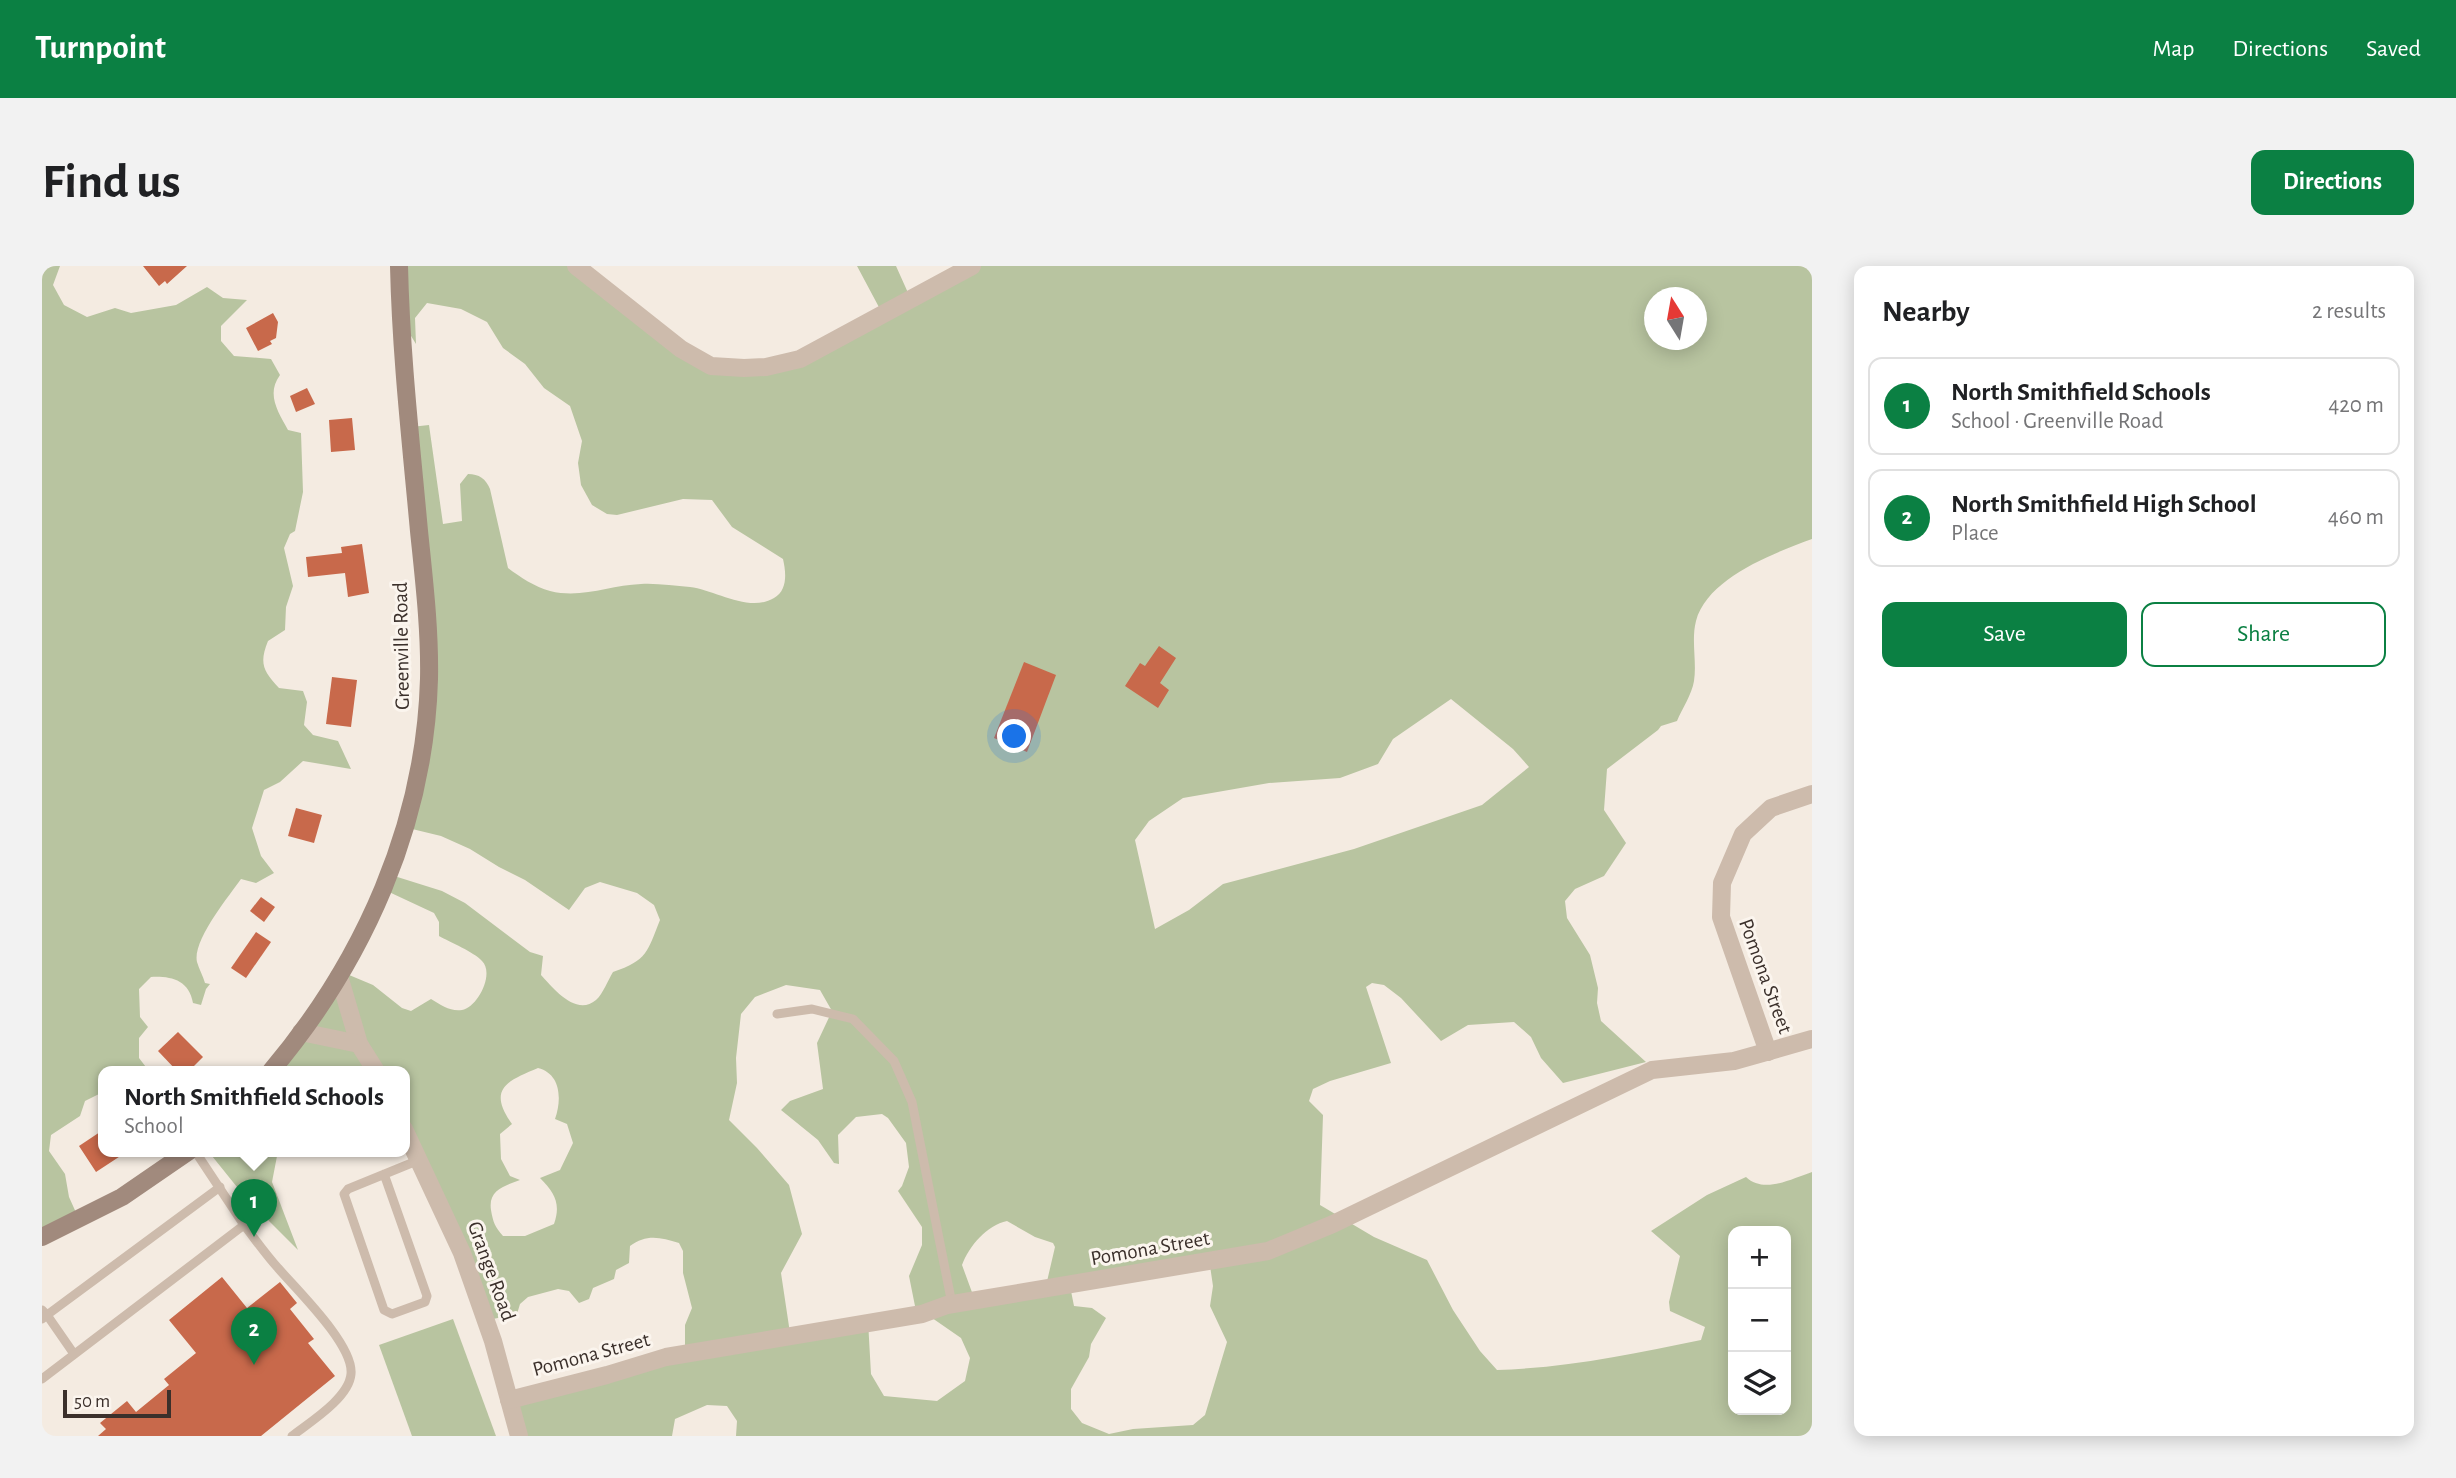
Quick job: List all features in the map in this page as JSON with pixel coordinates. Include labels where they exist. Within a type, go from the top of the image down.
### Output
[{"type":"main road","name":"Greenville Road","points":[[275,1066],[339,976],[370,921],[391,873],[410,811],[424,738],[429,679],[425,597],[402,348],[399,266]]},
{"type":"main road","points":[[42,1237],[122,1197],[180,1157]]},
{"type":"street","points":[[386,266],[399,266]]},
{"type":"street","points":[[576,266],[681,349],[711,366],[744,368],[766,367],[800,359],[972,266]]},
{"type":"street","name":"Pomona Street","points":[[1768,1052],[1721,917],[1722,883],[1743,834],[1771,808],[1812,794]]},
{"type":"street","points":[[339,976],[359,1044],[373,1066]]},
{"type":"street","points":[[301,1032],[359,1044]]},
{"type":"street","name":"Pomona Street","points":[[509,1399],[607,1375],[666,1357],[922,1314],[952,1304],[1268,1251],[1333,1224],[1652,1070],[1734,1061],[1812,1039]]},
{"type":"street","name":"Grange Road","points":[[410,1141],[462,1253],[493,1341],[519,1436]]},
{"type":"lane","points":[[777,1014],[813,1009],[853,1019],[894,1061],[912,1102],[952,1304]]},
{"type":"lane","points":[[199,1157],[244,1225],[275,1266],[328,1324],[347,1356],[351,1374],[341,1396],[292,1436]]},
{"type":"lane","points":[[384,1174],[427,1296],[425,1302],[392,1314],[384,1310],[344,1194],[348,1189],[384,1174],[419,1160]]},
{"type":"lane","points":[[74,1354],[44,1315],[220,1187]]},
{"type":"lane","points":[[42,1379],[244,1225]]},
{"type":"green space","points":[[42,266],[60,266],[53,285],[64,305],[87,317],[115,308],[131,313],[176,305],[207,287],[223,298],[247,300],[221,326],[221,341],[234,356],[271,359],[280,375],[274,389],[277,410],[288,430],[301,433],[303,492],[295,531],[290,534],[284,548],[293,586],[286,607],[285,630],[268,641],[264,666],[279,688],[303,691],[307,702],[304,725],[313,735],[338,741],[351,769],[303,761],[280,782],[264,790],[252,828],[261,856],[274,873],[256,883],[241,879],[206,931],[197,953],[197,962],[205,983],[210,984],[201,1005],[193,1003],[183,984],[165,977],[151,977],[139,989],[140,1017],[148,1027],[139,1038],[139,1058],[145,1066],[98,1066],[98,1094],[85,1101],[80,1116],[51,1135],[49,1151],[65,1174],[69,1197],[78,1217],[42,1234]]},
{"type":"green space","points":[[396,266],[577,266],[712,364],[768,365],[881,311],[857,266],[896,266],[909,295],[965,266],[1812,266],[1812,539],[1744,569],[1713,592],[1703,606],[1695,628],[1693,686],[1677,721],[1661,726],[1607,769],[1604,810],[1626,843],[1604,876],[1575,889],[1565,901],[1567,918],[1590,955],[1598,988],[1597,1003],[1601,1021],[1646,1062],[1563,1083],[1541,1058],[1531,1037],[1514,1022],[1468,1025],[1441,1041],[1401,998],[1384,985],[1372,983],[1366,987],[1391,1063],[1330,1081],[1313,1089],[1309,1101],[1323,1115],[1320,1205],[1374,1237],[1427,1260],[1453,1310],[1480,1351],[1497,1370],[1574,1363],[1701,1340],[1705,1327],[1670,1311],[1669,1302],[1680,1256],[1651,1231],[1707,1195],[1746,1177],[1753,1182],[1769,1185],[1812,1172],[1812,1436],[736,1436],[737,1421],[727,1406],[707,1405],[675,1419],[672,1436],[519,1436],[510,1401],[685,1350],[685,1325],[692,1308],[683,1273],[683,1251],[679,1243],[653,1238],[636,1242],[630,1246],[629,1263],[616,1270],[614,1279],[593,1288],[589,1299],[579,1303],[569,1291],[558,1289],[528,1297],[520,1304],[517,1314],[488,1320],[410,1140],[410,1066],[274,1066],[342,972],[373,985],[402,1008],[411,1011],[431,999],[450,1009],[462,1010],[468,1008],[478,997],[486,974],[482,961],[439,936],[439,922],[434,913],[389,892],[391,875],[442,891],[465,903],[530,952],[543,956],[541,975],[566,999],[581,1005],[596,1000],[613,972],[625,968],[645,954],[660,920],[654,905],[637,893],[600,882],[585,888],[569,910],[525,880],[470,849],[441,836],[408,828],[428,673],[411,427],[429,425],[443,524],[462,521],[460,484],[468,474],[482,478],[490,489],[508,568],[544,589],[573,593],[659,584],[700,589],[754,603],[779,595],[784,586],[785,569],[783,559],[732,527],[712,500],[683,499],[617,515],[607,514],[592,505],[581,485],[578,463],[582,441],[570,406],[544,388],[525,364],[503,348],[487,322],[461,309],[427,303],[415,318],[416,344],[408,331]],"holes":[[[1451,699],[1513,749],[1529,767],[1482,805],[1354,849],[1223,884],[1189,910],[1155,929],[1135,840],[1149,821],[1183,798],[1269,783],[1340,778],[1378,764],[1393,739]],[[786,985],[820,990],[832,1011],[817,1043],[823,1089],[790,1101],[781,1110],[818,1140],[834,1163],[839,1164],[838,1135],[856,1117],[882,1114],[906,1143],[909,1167],[898,1191],[922,1227],[922,1245],[909,1276],[916,1311],[922,1311],[961,1338],[970,1358],[965,1381],[937,1401],[884,1396],[871,1374],[868,1321],[790,1333],[781,1273],[802,1234],[789,1185],[729,1120],[737,1083],[736,1058],[741,1014],[755,997]],[[538,1068],[546,1071],[558,1088],[559,1103],[555,1119],[567,1124],[573,1143],[560,1170],[540,1178],[550,1189],[557,1205],[554,1224],[525,1236],[503,1236],[494,1221],[492,1198],[498,1190],[520,1180],[510,1176],[501,1159],[500,1134],[512,1124],[501,1102],[501,1094],[517,1077]],[[1007,1221],[1035,1237],[1053,1243],[1055,1247],[1045,1290],[973,1295],[962,1265],[974,1244],[986,1232]],[[1209,1259],[1213,1286],[1210,1306],[1227,1342],[1205,1415],[1193,1425],[1133,1429],[1109,1434],[1082,1423],[1071,1409],[1071,1389],[1106,1318],[1092,1308],[1074,1306],[1069,1281]]]},
{"type":"green space","points":[[213,1157],[277,1157],[272,1182],[298,1250],[245,1197]]},
{"type":"green space","points":[[453,1319],[496,1436],[412,1436],[379,1345]]},
{"type":"building","points":[[143,266],[187,266],[167,284],[165,281],[159,286]]},
{"type":"building","points":[[273,313],[278,322],[276,338],[270,341],[272,344],[258,351],[246,328]]},
{"type":"building","points":[[307,388],[315,404],[296,412],[290,396]]},
{"type":"building","points":[[352,418],[355,450],[331,452],[329,420]]},
{"type":"building","points":[[362,544],[369,593],[348,597],[345,573],[308,577],[306,557],[342,553],[341,547]]},
{"type":"building","points":[[1159,646],[1176,658],[1160,683],[1169,690],[1158,708],[1125,686],[1140,663],[1145,666]]},
{"type":"building","points":[[1024,662],[1056,675],[1027,752],[994,738]]},
{"type":"building","points":[[332,677],[357,680],[351,727],[326,724]]},
{"type":"building","points":[[296,808],[322,815],[314,843],[288,836]]},
{"type":"building","points":[[261,897],[275,907],[264,922],[250,911]]},
{"type":"building","points":[[256,932],[271,942],[246,978],[231,968]]},
{"type":"building","points":[[178,1032],[203,1057],[194,1066],[172,1066],[158,1051]]},
{"type":"building","points":[[98,1133],[98,1157],[119,1157],[96,1172],[79,1146]]},
{"type":"building","points":[[222,1277],[247,1308],[280,1282],[297,1303],[290,1309],[314,1339],[308,1343],[335,1376],[261,1436],[98,1436],[106,1429],[100,1423],[127,1401],[136,1412],[169,1385],[164,1379],[196,1353],[169,1320]]},
{"type":"place","name":"North Smithfield Schools","points":[[254,1237]]},
{"type":"place","name":"North Smithfield High School","points":[[254,1365]]}]
